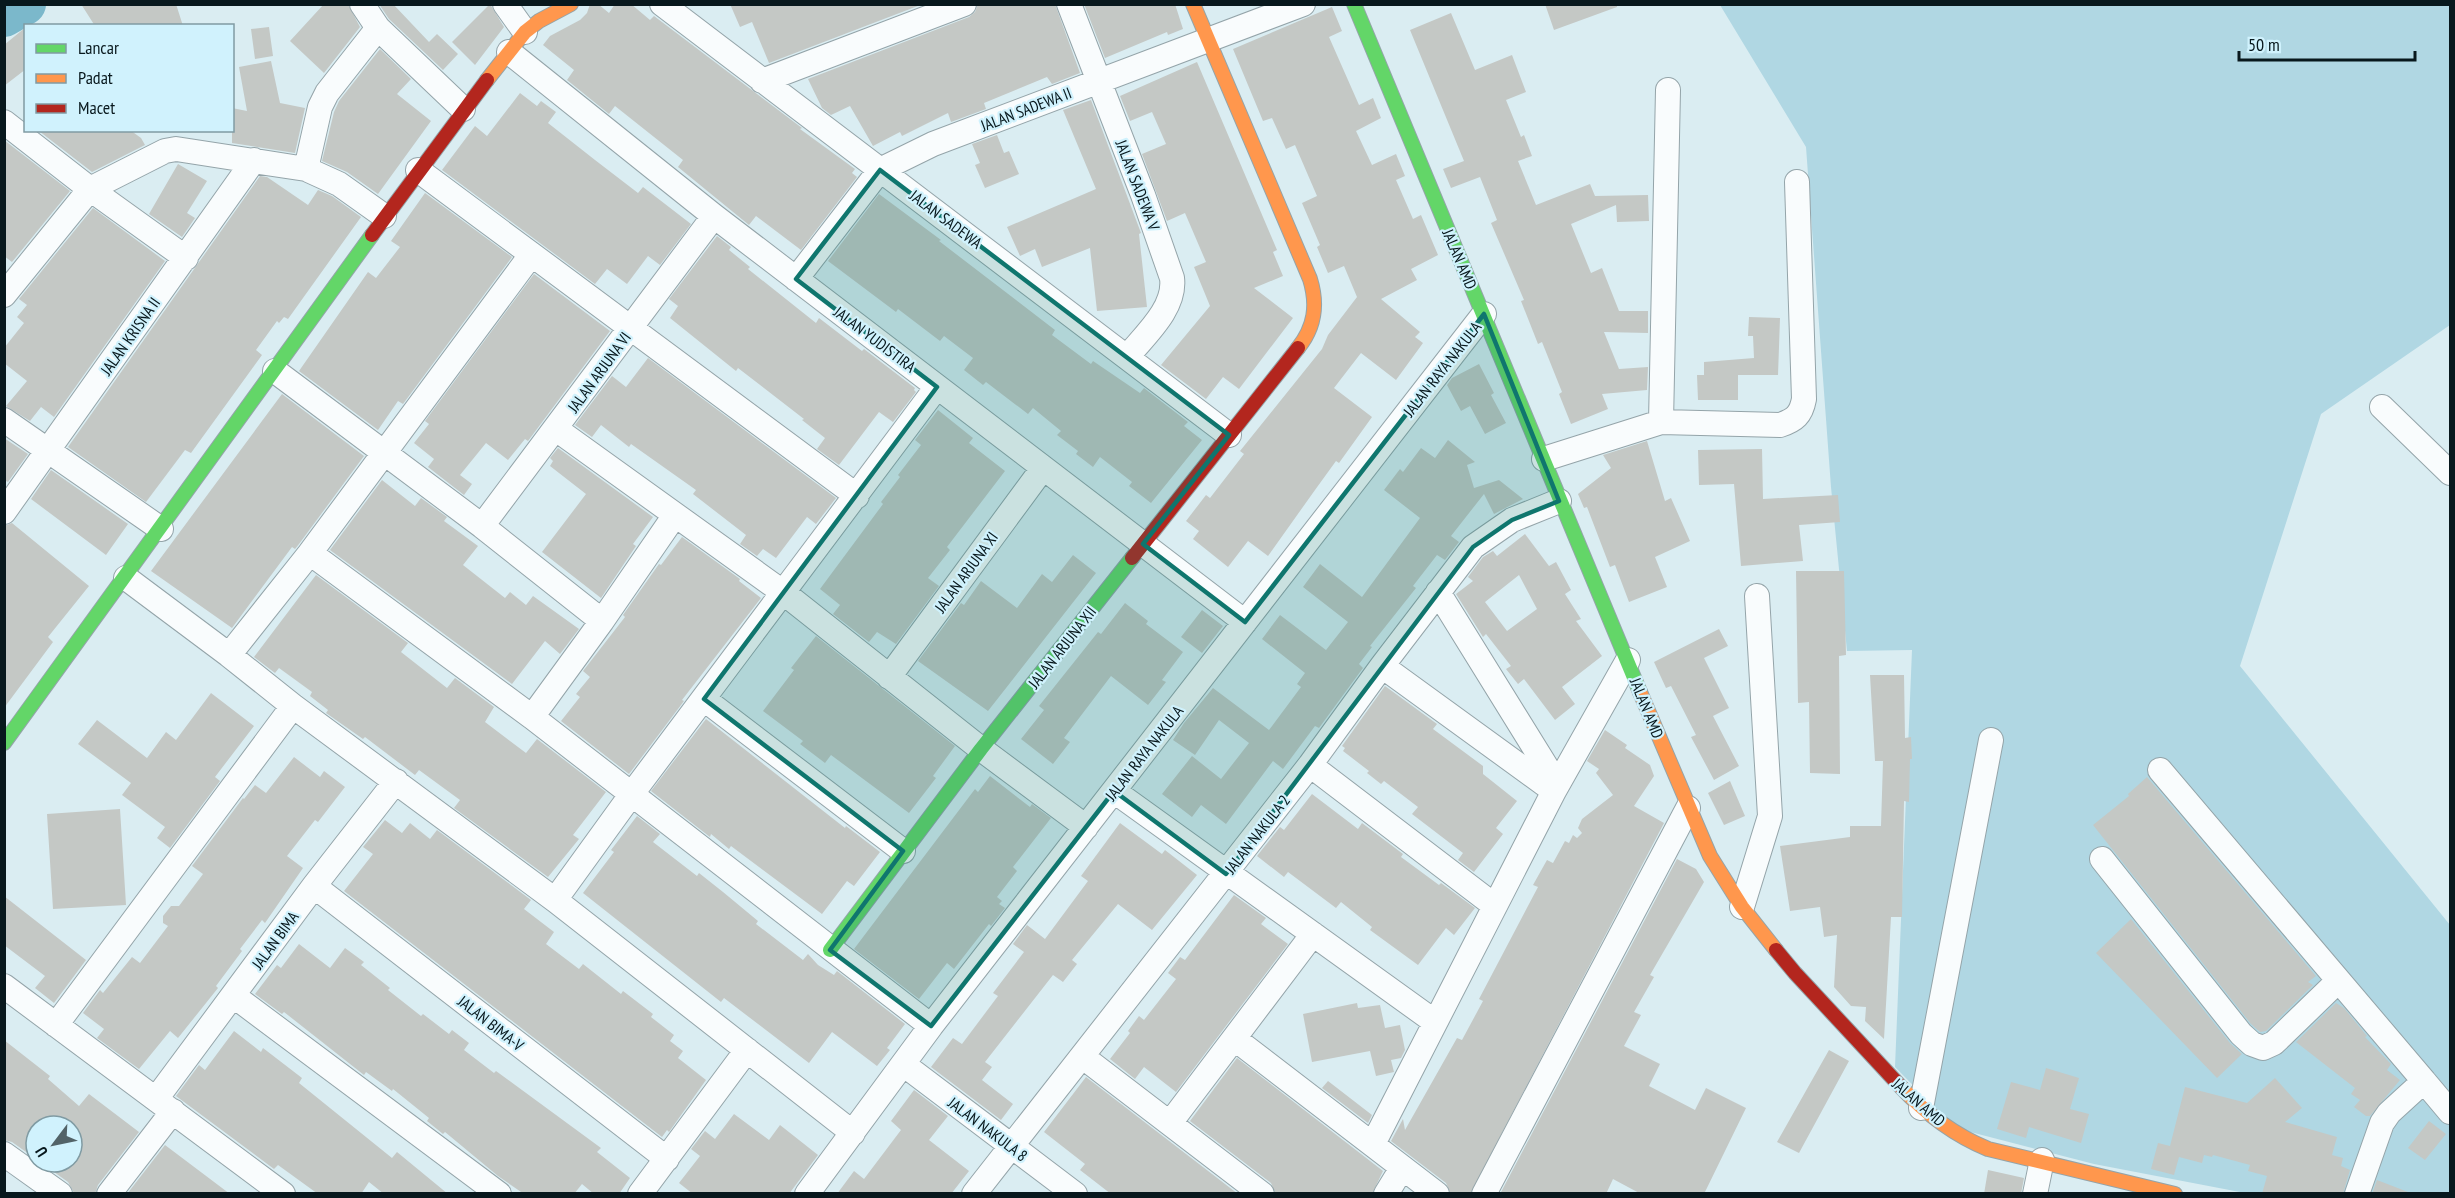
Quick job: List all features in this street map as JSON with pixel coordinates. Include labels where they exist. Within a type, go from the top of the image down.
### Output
[{"type":"street","points":[[362,4],[378,28],[463,109]]},
{"type":"street","points":[[505,4],[525,32]]},
{"type":"street","points":[[6,737],[126,578],[463,109],[525,32],[539,21],[571,4]]},
{"type":"street","name":"JALAN SADEWA","points":[[662,4],[1229,435]]},
{"type":"street","points":[[762,81],[964,4]]},
{"type":"street","name":"JALAN SADEWA V","points":[[1069,4],[1143,195],[1172,278],[1173,288],[1170,302],[1127,357]]},
{"type":"street","name":"JALAN ARJUNA XII","points":[[830,950],[981,749],[1307,337],[1317,302],[1310,279],[1193,4]]},
{"type":"street","name":"JALAN SADEWA II","points":[[796,279],[880,170],[933,144],[1303,4]]},
{"type":"street","name":"JALAN AMD","points":[[1354,4],[1688,808],[1710,856],[1742,907],[1795,973],[1921,1108],[1969,1141],[1988,1149],[2042,1160],[2175,1194]]},
{"type":"street","points":[[306,169],[320,106],[327,93],[378,28]]},
{"type":"street","name":"JALAN YUDISTIRA","points":[[509,52],[714,216],[1245,622]]},
{"type":"street","points":[[1661,422],[1668,90]]},
{"type":"street","points":[[4,122],[90,189],[186,258]]},
{"type":"street","points":[[8,284],[90,189],[165,152],[176,149],[306,169],[339,184],[384,216]]},
{"type":"street","name":"JALAN KRISNA II","points":[[4,512],[254,160]]},
{"type":"street","points":[[418,170],[857,496]]},
{"type":"street","points":[[1544,459],[1661,422],[1780,425],[1792,421],[1802,412],[1804,399],[1797,182]]},
{"type":"street","name":"JALAN ARJUNA VI","points":[[482,526],[714,216]]},
{"type":"street","points":[[229,655],[310,553],[531,255]]},
{"type":"street","name":"JALAN RAYA NAKULA","points":[[807,1194],[931,1026],[1484,314]]},
{"type":"street","points":[[275,371],[482,526],[602,621]]},
{"type":"street","points":[[555,900],[937,387]]},
{"type":"street","points":[[2382,407],[2451,472]]},
{"type":"street","points":[[4,420],[161,529]]},
{"type":"street","points":[[556,429],[784,593],[981,749],[1086,827]]},
{"type":"street","name":"JALAN ARJUNA XI","points":[[890,677],[1043,468]]},
{"type":"street","name":"JALAN NAKULA 2","points":[[974,1194],[1226,874],[1473,547],[1512,520],[1559,501]]},
{"type":"street","points":[[532,717],[675,515]]},
{"type":"street","points":[[310,553],[532,717],[931,1026]]},
{"type":"street","points":[[126,578],[229,655],[292,706],[555,900],[853,1133]]},
{"type":"street","points":[[1438,592],[1556,788]]},
{"type":"street","points":[[1742,907],[1770,816],[1757,596]]},
{"type":"street","points":[[1372,1144],[1556,788],[1628,660]]},
{"type":"street","points":[[1382,666],[1556,788]]},
{"type":"street","points":[[704,699],[903,851]]},
{"type":"street","points":[[56,1025],[292,706]]},
{"type":"street","points":[[1921,1108],[1991,740]]},
{"type":"street","points":[[1310,765],[1495,906]]},
{"type":"street","points":[[2160,770],[2451,1112]]},
{"type":"street","name":"JALAN BIMA","points":[[109,1194],[234,996],[314,886],[396,782]]},
{"type":"street","points":[[1114,790],[1226,874],[1435,1022]]},
{"type":"street","points":[[1484,1194],[1688,808]]},
{"type":"street","points":[[2102,859],[2241,1034],[2252,1044],[2263,1048],[2274,1043],[2338,981]]},
{"type":"street","name":"JALAN BIMA-V","points":[[314,886],[667,1159]]},
{"type":"street","points":[[1170,1123],[1313,934]]},
{"type":"street","points":[[4,986],[283,1194]]},
{"type":"street","points":[[234,996],[499,1194]]},
{"type":"street","points":[[1235,1039],[1437,1194]]},
{"type":"street","points":[[640,1194],[747,1050]]},
{"type":"street","points":[[1083,1057],[1262,1194]]},
{"type":"street","name":"JALAN NAKULA 8","points":[[903,1064],[1075,1194]]},
{"type":"street","points":[[2357,1194],[2382,1124],[2389,1113],[2424,1081]]},
{"type":"street","points":[[4,1154],[60,1194]]},
{"type":"street","points":[[2035,1194],[2042,1160]]},
{"type":"street","points":[[1386,1194],[1402,1168]]},
{"type":"highlighted area","points":[[880,170],[1229,435],[1143,544],[1245,622],[1484,314],[1559,501],[1512,520],[1473,547],[1226,874],[1114,791],[931,1026],[830,950],[903,851],[704,699],[937,387],[796,279]]},
{"type":"shaded area","points":[[1720,5],[2450,5],[2450,325],[2321,414],[2240,666],[2450,925],[2450,1193],[2245,1193],[2094,1164],[1955,1128],[1895,1067],[1912,650],[1847,651],[1831,487],[1806,147]]},
{"type":"building","points":[[81,4],[176,4],[182,24],[94,24]]},
{"type":"building","points":[[324,4],[348,4],[360,27],[324,73],[290,41]]},
{"type":"building","points":[[379,4],[393,4],[429,42],[437,34],[458,54],[443,70],[389,19]]},
{"type":"building","points":[[490,4],[504,27],[475,65],[452,42]]},
{"type":"building","points":[[590,4],[598,4],[609,13],[615,4],[631,4],[650,20],[654,16],[855,169],[852,173],[857,177],[801,250],[756,216],[749,225],[678,167],[683,160],[615,106],[609,114],[567,80],[574,70],[543,45],[550,36],[580,20],[587,13]]},
{"type":"building","points":[[730,4],[923,4],[769,63],[752,22],[740,27]]},
{"type":"building","points":[[978,4],[1055,4],[1080,73],[1052,84],[1047,77],[984,103],[986,109],[951,122],[948,113],[902,136],[900,132],[873,146],[850,106],[831,115],[822,108],[808,79],[969,17],[975,12]]},
{"type":"building","points":[[1084,4],[1175,4],[1183,29],[1168,35],[1167,32],[1105,58]]},
{"type":"building","points":[[1545,4],[1617,4],[1617,7],[1554,30]]},
{"type":"building","points":[[1332,7],[1342,31],[1329,37],[1359,105],[1373,98],[1381,118],[1356,131],[1372,165],[1396,154],[1405,176],[1396,180],[1413,219],[1421,215],[1438,255],[1411,269],[1417,280],[1381,299],[1420,332],[1415,337],[1423,343],[1396,380],[1361,353],[1334,388],[1372,417],[1339,463],[1336,461],[1268,556],[1248,541],[1228,567],[1193,539],[1199,531],[1186,521],[1206,495],[1210,498],[1244,454],[1240,451],[1322,349],[1328,335],[1357,297],[1344,266],[1328,273],[1317,247],[1320,245],[1302,203],[1317,196],[1295,145],[1286,149],[1272,118],[1263,121],[1233,49]]},
{"type":"building","points":[[1451,13],[1475,70],[1512,55],[1526,92],[1506,100],[1521,137],[1524,135],[1532,156],[1518,161],[1536,205],[1590,184],[1595,196],[1648,195],[1649,221],[1617,222],[1616,205],[1571,224],[1591,273],[1602,268],[1619,311],[1648,311],[1648,333],[1604,332],[1619,369],[1648,367],[1647,390],[1602,394],[1608,409],[1571,424],[1559,394],[1562,392],[1542,342],[1538,344],[1521,301],[1524,300],[1491,223],[1497,220],[1480,177],[1451,188],[1443,169],[1464,161],[1410,30]]},
{"type":"building","points":[[269,27],[273,56],[255,59],[251,29]]},
{"type":"building","points":[[24,29],[24,71],[4,86],[4,45]]},
{"type":"building","points":[[380,49],[411,79],[397,94],[431,121],[378,194],[347,172],[322,161],[334,112],[339,101]]},
{"type":"building","points":[[271,61],[280,103],[305,108],[295,153],[232,143],[234,108],[247,111],[239,67]]},
{"type":"building","points":[[1197,62],[1277,250],[1273,252],[1283,276],[1254,288],[1293,318],[1239,389],[1223,377],[1206,399],[1161,365],[1210,306],[1194,267],[1206,262],[1185,213],[1167,221],[1142,154],[1166,144],[1152,112],[1130,121],[1120,96]]},
{"type":"building","points":[[520,93],[537,106],[541,101],[556,112],[548,123],[638,193],[643,187],[691,224],[660,265],[648,256],[627,284],[607,269],[595,284],[442,170],[475,126],[487,136]]},
{"type":"building","points":[[1091,100],[1141,233],[1139,234],[1147,307],[1097,311],[1090,248],[1042,267],[1035,249],[1020,256],[1007,227],[1096,189],[1063,110]]},
{"type":"building","points":[[40,132],[133,132],[141,138],[145,145],[92,172]]},
{"type":"building","points":[[997,135],[1004,153],[1009,151],[1019,174],[985,188],[975,165],[980,163],[972,144]]},
{"type":"building","points":[[4,140],[70,191],[12,262],[4,256]]},
{"type":"building","points":[[178,164],[207,181],[187,213],[195,218],[182,237],[149,214]]},
{"type":"building","points":[[260,176],[267,177],[308,205],[318,190],[332,196],[361,217],[288,319],[284,317],[279,323],[277,321],[256,350],[262,355],[191,453],[185,450],[146,502],[68,447]]},
{"type":"building","points":[[425,193],[512,257],[403,404],[398,401],[378,430],[299,371],[368,272],[376,278],[400,247],[391,241]]},
{"type":"building","points":[[879,194],[1055,330],[1052,335],[1091,364],[1093,361],[1140,393],[1144,388],[1188,422],[1184,426],[1202,440],[1151,503],[1129,486],[1132,482],[1100,457],[1093,467],[1076,454],[1078,451],[1057,435],[1061,431],[1033,408],[1028,414],[986,382],[983,385],[964,370],[973,358],[944,336],[940,341],[898,309],[896,312],[828,261]]},
{"type":"building","points":[[93,208],[165,261],[54,417],[41,407],[30,421],[6,406],[27,381],[4,363],[4,348],[24,323],[17,317],[27,305],[19,299]]},
{"type":"building","points":[[717,236],[731,247],[729,250],[750,267],[748,269],[816,323],[819,318],[915,388],[916,392],[893,422],[879,412],[839,465],[817,449],[825,438],[802,420],[804,419],[738,368],[736,371],[670,318],[678,306],[669,299]]},
{"type":"building","points":[[534,274],[610,331],[528,441],[525,439],[508,460],[486,443],[460,475],[472,484],[464,495],[428,467],[434,459],[414,443],[429,424],[425,421]]},
{"type":"building","points":[[1749,317],[1780,318],[1778,375],[1738,375],[1738,400],[1698,400],[1697,375],[1704,375],[1704,362],[1754,358],[1753,336],[1748,336]]},
{"type":"building","points":[[648,358],[836,498],[816,524],[807,517],[776,558],[763,549],[757,556],[740,544],[746,535],[693,494],[696,490],[631,444],[629,447],[601,425],[592,437],[575,425],[612,376],[626,387]]},
{"type":"building","points":[[1479,364],[1494,393],[1491,395],[1506,423],[1485,434],[1470,406],[1461,411],[1447,385],[1452,378]]},
{"type":"building","points":[[282,394],[364,456],[299,544],[295,549],[292,547],[232,628],[151,571]]},
{"type":"building","points":[[938,410],[973,438],[969,443],[1005,471],[947,547],[950,550],[928,578],[939,586],[896,644],[877,632],[869,642],[833,614],[840,605],[820,589],[883,504],[881,502],[900,477],[898,475],[921,445],[915,440]]},
{"type":"building","points":[[4,438],[28,454],[8,482],[4,480]]},
{"type":"building","points":[[1448,440],[1475,462],[1467,465],[1474,488],[1499,480],[1523,499],[1494,514],[1484,494],[1451,536],[1459,542],[1445,560],[1437,555],[1413,586],[1416,588],[1370,646],[1372,647],[1359,664],[1363,668],[1319,728],[1315,726],[1283,769],[1273,761],[1226,824],[1201,805],[1192,817],[1162,794],[1192,756],[1221,779],[1249,743],[1219,720],[1195,755],[1173,740],[1184,723],[1213,688],[1269,730],[1301,687],[1297,684],[1305,673],[1262,639],[1280,615],[1326,650],[1348,622],[1303,587],[1320,564],[1362,597],[1420,518],[1384,490],[1400,469],[1403,472],[1421,448],[1435,458]]},
{"type":"building","points":[[1647,441],[1665,501],[1671,498],[1690,541],[1655,557],[1667,587],[1629,602],[1615,565],[1610,567],[1587,507],[1584,508],[1578,494],[1611,468],[1603,455]]},
{"type":"building","points":[[558,448],[653,517],[633,544],[636,546],[601,598],[542,552],[586,494],[550,466],[553,461],[550,458]]},
{"type":"building","points":[[1762,449],[1763,499],[1838,495],[1840,522],[1799,525],[1803,561],[1741,566],[1734,484],[1699,485],[1698,450]]},
{"type":"building","points":[[51,470],[128,524],[106,555],[31,499]]},
{"type":"building","points":[[382,480],[415,506],[421,498],[447,517],[444,521],[478,546],[463,565],[505,598],[510,592],[526,605],[533,596],[579,629],[560,654],[545,641],[512,684],[330,550]]},
{"type":"building","points":[[12,523],[89,586],[48,637],[53,642],[4,708],[4,526]]},
{"type":"building","points":[[1525,534],[1549,566],[1556,562],[1571,590],[1565,594],[1581,619],[1576,621],[1602,656],[1562,687],[1575,704],[1555,720],[1524,679],[1518,684],[1506,669],[1511,666],[1486,634],[1483,637],[1456,594],[1473,581],[1468,577],[1483,557],[1493,551],[1497,556]],"holes":[[[1519,575],[1537,609],[1507,631],[1485,602]]]},
{"type":"building","points":[[682,537],[740,579],[739,581],[761,598],[682,700],[684,701],[629,774],[561,721],[580,697],[576,694],[590,677],[583,671],[625,617],[623,615],[659,564],[661,565]]},
{"type":"building","points":[[1073,555],[1096,573],[988,711],[918,661],[961,603],[964,605],[981,581],[1017,608],[1042,574],[1052,582]]},
{"type":"building","points":[[1796,571],[1844,571],[1846,655],[1839,656],[1840,774],[1810,773],[1809,702],[1798,703]]},
{"type":"building","points":[[316,575],[408,643],[401,652],[447,688],[455,678],[494,707],[485,722],[526,753],[537,739],[606,792],[573,835],[579,839],[548,877],[454,808],[460,800],[419,770],[415,775],[365,737],[363,739],[326,713],[328,710],[310,696],[312,692],[279,668],[275,673],[254,657]]},
{"type":"building","points":[[1125,603],[1148,621],[1146,624],[1183,652],[1162,680],[1166,682],[1148,705],[1111,676],[1064,738],[1070,742],[1053,764],[1021,739],[1044,710],[1039,706],[1098,632],[1101,634]]},
{"type":"building","points":[[1202,610],[1223,626],[1202,653],[1181,637]]},
{"type":"building","points":[[1719,629],[1728,646],[1704,658],[1729,708],[1713,716],[1739,766],[1714,780],[1691,737],[1696,735],[1671,686],[1666,688],[1654,662]]},
{"type":"building","points":[[816,636],[955,746],[933,776],[936,778],[909,813],[831,755],[825,763],[800,744],[803,741],[763,711],[794,670],[791,668]]},
{"type":"building","points":[[1870,675],[1904,675],[1905,738],[1911,737],[1912,759],[1910,759],[1909,802],[1904,801],[1902,917],[1891,917],[1884,1039],[1865,1021],[1866,1007],[1851,1006],[1834,987],[1837,935],[1824,937],[1820,907],[1790,911],[1780,846],[1850,837],[1850,826],[1881,826],[1883,761],[1875,761]]},
{"type":"building","points":[[1385,686],[1437,724],[1433,729],[1483,766],[1483,774],[1517,801],[1496,828],[1503,834],[1474,872],[1458,860],[1463,853],[1412,814],[1418,807],[1384,781],[1381,784],[1367,773],[1369,771],[1343,751],[1345,748],[1342,746]]},
{"type":"building","points":[[211,693],[254,726],[215,777],[220,781],[170,848],[157,838],[165,827],[122,795],[131,783],[78,744],[97,720],[147,758],[166,732],[176,740]]},
{"type":"building","points":[[706,719],[845,828],[846,826],[880,852],[854,886],[847,881],[822,914],[731,846],[729,849],[711,834],[710,837],[651,791]]},
{"type":"building","points":[[1605,730],[1627,745],[1625,748],[1650,765],[1654,776],[1634,806],[1664,823],[1470,1194],[1451,1194],[1446,1183],[1391,1141],[1403,1119],[1405,1130],[1457,1038],[1462,1040],[1483,1001],[1479,999],[1538,887],[1533,885],[1547,860],[1553,863],[1565,841],[1569,843],[1573,835],[1577,838],[1582,833],[1578,828],[1582,819],[1613,795],[1596,773],[1599,769],[1587,761]]},
{"type":"building","points":[[294,757],[320,777],[324,771],[345,787],[318,822],[315,820],[287,856],[303,868],[265,923],[262,920],[240,949],[242,951],[216,986],[218,988],[178,1038],[170,1031],[139,1069],[97,1038],[104,1029],[83,1013],[100,990],[103,993],[132,957],[140,963],[168,926],[163,923],[163,916],[171,906],[179,906],[203,874],[192,866],[243,798],[255,785],[266,793]]},
{"type":"building","points":[[990,776],[1030,807],[1032,804],[1051,818],[1013,867],[1017,871],[997,897],[1002,901],[999,904],[1005,908],[991,926],[989,924],[954,969],[947,963],[919,999],[854,949],[975,789],[978,792]]},
{"type":"building","points":[[2147,777],[2316,976],[2308,982],[2313,985],[2266,1031],[2260,1032],[2251,1024],[2093,825],[2129,796],[2128,794]]},
{"type":"building","points":[[1730,781],[1745,816],[1724,825],[1708,793]]},
{"type":"building","points":[[1312,794],[1358,829],[1362,823],[1403,854],[1401,857],[1475,908],[1454,935],[1446,928],[1418,965],[1370,930],[1372,927],[1341,902],[1336,908],[1288,872],[1284,877],[1257,856],[1280,827],[1284,830]]},
{"type":"building","points":[[120,809],[126,905],[53,909],[47,814]]},
{"type":"building","points":[[637,816],[660,834],[653,842],[697,876],[699,873],[723,892],[758,921],[756,924],[803,960],[808,954],[818,965],[834,975],[837,971],[905,1024],[887,1048],[890,1050],[877,1066],[832,1032],[809,1063],[724,998],[721,1002],[583,893],[614,852],[611,850]]},
{"type":"building","points":[[385,820],[402,833],[410,823],[430,839],[437,830],[531,900],[524,909],[554,932],[546,944],[579,969],[583,964],[621,994],[623,991],[653,1014],[651,1017],[674,1035],[670,1041],[683,1051],[678,1058],[706,1080],[669,1132],[667,1130],[662,1137],[344,891],[373,854],[363,847]]},
{"type":"building","points":[[1120,823],[1162,854],[1165,850],[1197,875],[1152,930],[1118,904],[1072,960],[1077,964],[1063,982],[1053,975],[985,1062],[992,1067],[982,1080],[1013,1104],[1001,1120],[931,1067],[953,1038],[962,1044],[998,996],[993,993],[1024,952],[1013,944],[1027,925],[1045,939],[1088,881],[1081,876]]},
{"type":"building","points":[[1677,859],[1696,869],[1704,882],[1650,975],[1654,977],[1634,1012],[1641,1015],[1624,1046],[1660,1064],[1649,1086],[1695,1110],[1706,1088],[1746,1108],[1704,1194],[1641,1194],[1613,1179],[1606,1194],[1500,1194]]},
{"type":"building","points":[[1234,895],[1266,918],[1261,924],[1288,944],[1176,1092],[1144,1067],[1135,1079],[1110,1059],[1130,1033],[1128,1031],[1139,1016],[1144,1020],[1176,979],[1168,973],[1180,957],[1185,960]]},
{"type":"building","points":[[4,896],[86,960],[54,1003],[35,988],[45,976],[4,945]]},
{"type":"building","points":[[2131,919],[2230,1043],[2242,1054],[2217,1078],[2096,953]]},
{"type":"building","points":[[299,944],[330,968],[345,948],[364,962],[361,965],[390,988],[388,990],[421,1016],[423,1014],[449,1034],[452,1030],[469,1043],[464,1050],[601,1148],[597,1152],[630,1178],[619,1194],[594,1194],[582,1184],[574,1194],[524,1194],[498,1176],[445,1132],[443,1134],[427,1121],[429,1118],[393,1089],[392,1091],[366,1072],[364,1075],[284,1012],[282,1014],[255,994],[277,965],[281,968]]},
{"type":"building","points":[[1357,1003],[1358,1008],[1380,1005],[1385,1028],[1400,1025],[1405,1050],[1401,1058],[1391,1060],[1394,1072],[1376,1076],[1370,1051],[1312,1062],[1303,1014]]},
{"type":"building","points":[[2336,1003],[2344,1008],[2367,1036],[2365,1037],[2391,1064],[2387,1070],[2400,1080],[2370,1116],[2366,1116],[2354,1107],[2360,1100],[2351,1094],[2355,1088],[2296,1042]]},
{"type":"building","points":[[234,1031],[261,1052],[263,1048],[302,1078],[299,1083],[392,1158],[397,1152],[448,1194],[384,1194],[369,1182],[361,1194],[318,1194],[278,1165],[274,1169],[176,1096],[199,1065],[205,1070]]},
{"type":"building","points":[[4,1040],[50,1076],[48,1079],[79,1106],[89,1094],[139,1132],[98,1185],[95,1194],[74,1193],[68,1182],[57,1174],[84,1174],[84,1114],[24,1114],[24,1150],[12,1142],[4,1140]]},
{"type":"building","points":[[1829,1050],[1849,1061],[1799,1153],[1777,1142]]},
{"type":"building","points":[[1237,1058],[1383,1171],[1372,1194],[1276,1194],[1271,1183],[1190,1121]]},
{"type":"building","points":[[2046,1068],[2079,1078],[2070,1109],[2089,1114],[2081,1143],[2029,1127],[2026,1138],[1997,1129],[2011,1082],[2040,1090]]},
{"type":"building","points":[[1086,1077],[1238,1194],[1111,1194],[1080,1170],[1085,1164],[1044,1132]]},
{"type":"building","points":[[2275,1078],[2302,1108],[2285,1122],[2337,1137],[2332,1155],[2343,1158],[2341,1166],[2350,1170],[2343,1194],[2262,1194],[2267,1176],[2248,1171],[2250,1165],[2213,1155],[2212,1157],[2204,1155],[2202,1163],[2179,1157],[2174,1175],[2151,1169],[2158,1143],[2170,1146],[2185,1087],[2247,1103]]},
{"type":"building","points":[[1328,1081],[1372,1115],[1368,1123],[1322,1088]]},
{"type":"building","points":[[914,1090],[948,1116],[929,1140],[969,1171],[951,1194],[837,1194],[854,1171],[864,1179],[901,1130],[891,1121]]},
{"type":"building","points":[[734,1114],[769,1140],[780,1125],[818,1155],[789,1194],[693,1194],[679,1183],[700,1156],[691,1149],[705,1131],[715,1139]]},
{"type":"building","points":[[2429,1121],[2446,1134],[2425,1160],[2408,1148]]},
{"type":"building","points":[[165,1145],[230,1194],[127,1194]]},
{"type":"building","points":[[1988,1170],[2024,1178],[2021,1194],[1984,1194]]},
{"type":"building","points":[[2377,1180],[2408,1192],[2408,1194],[2372,1194]]},
{"type":"waterway","points":[[4,16],[25,4]]},
{"type":"traffic: fast","points":[[1354,4],[1640,692]]},
{"type":"traffic: fast","points":[[4,743],[372,235]]},
{"type":"traffic: fast","points":[[830,950],[981,749],[1132,558]]},
{"type":"traffic: slow","points":[[487,80],[525,32],[539,21],[571,4]]},
{"type":"traffic: slow","points":[[1193,4],[1310,279],[1314,298],[1313,315],[1308,332],[1298,348]]},
{"type":"traffic: slow","points":[[1640,692],[1710,856],[1742,907],[1776,950]]},
{"type":"traffic: slow","points":[[1900,1086],[1941,1122],[1963,1137],[1988,1149],[2175,1194]]},
{"type":"traffic: jam","points":[[372,235],[487,80]]},
{"type":"traffic: jam","points":[[1132,558],[1298,348]]},
{"type":"traffic: jam","points":[[1776,950],[1900,1086]]}]
